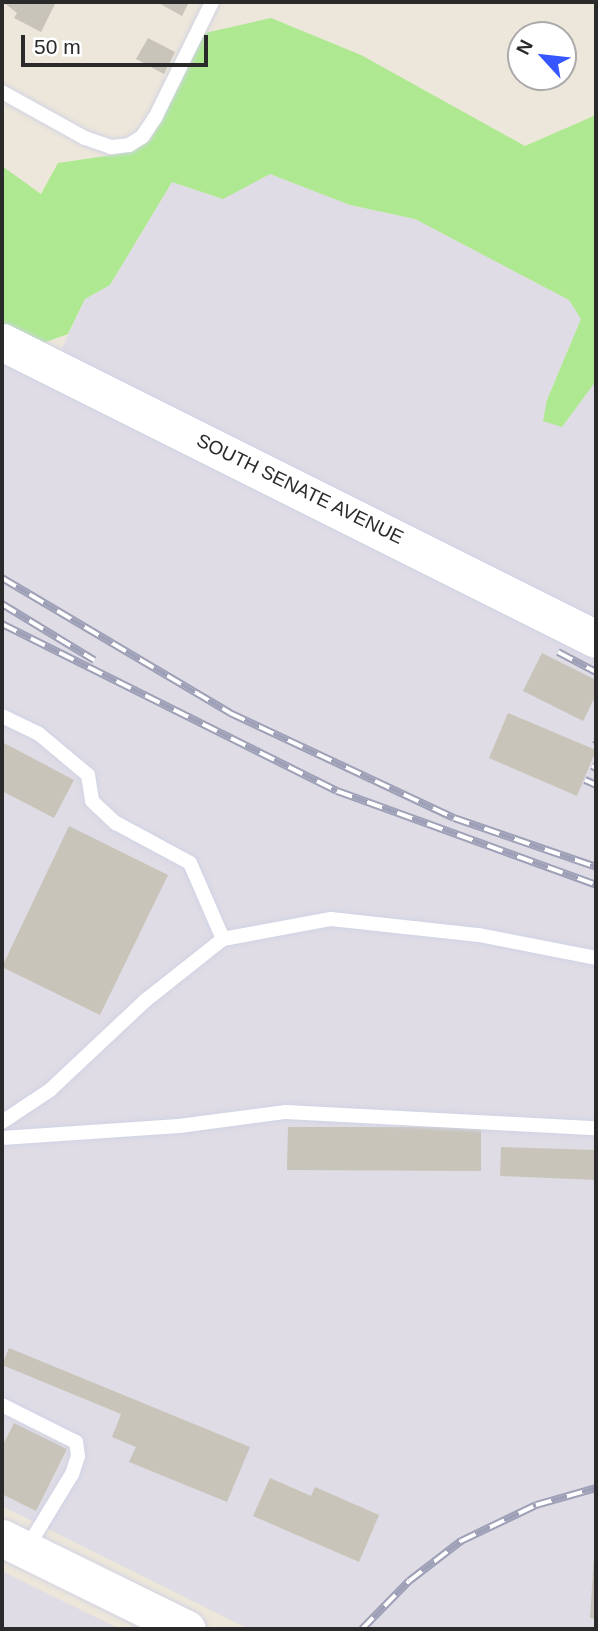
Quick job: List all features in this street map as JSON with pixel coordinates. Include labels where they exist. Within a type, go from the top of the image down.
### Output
[{"type":"street","name":"SOUTH SENATE AVENUE","points":[[2,342],[596,639]]},
{"type":"street","points":[[14,1544],[187,1629]]},
{"type":"lane","points":[[2,92],[85,138],[111,147],[129,145],[142,137],[156,116],[212,2]]},
{"type":"lane","points":[[2,716],[39,734],[88,775],[92,801],[116,824],[190,863],[223,939]]},
{"type":"lane","points":[[2,1122],[50,1090],[146,1000],[223,939],[331,919],[480,935],[596,958]]},
{"type":"lane","points":[[2,1138],[179,1126],[286,1112],[596,1128]]},
{"type":"lane","points":[[2,1405],[76,1442],[78,1456],[72,1474],[14,1544]]},
{"type":"shaded area","points":[[270,174],[350,205],[415,219],[569,300],[581,319],[547,400],[562,427],[596,381],[596,1629],[249,1629],[2,1506],[2,362],[46,383],[85,299],[110,285],[172,182],[222,199]]},
{"type":"shaded area","points":[[2,1571],[85,1612],[120,1629],[2,1629]]},
{"type":"green space","points":[[271,18],[361,55],[525,146],[596,115],[596,381],[562,427],[543,421],[547,400],[581,319],[569,300],[415,219],[350,205],[270,174],[223,199],[172,182],[110,285],[85,299],[68,334],[43,343],[2,323],[2,166],[41,194],[58,163],[120,154],[150,141],[205,33]]},
{"type":"building","points":[[3,2],[56,2],[41,32],[14,18],[17,13]]},
{"type":"building","points":[[157,2],[189,2],[182,16]]},
{"type":"building","points":[[148,38],[175,52],[164,74],[136,59]]},
{"type":"building","points":[[542,653],[596,680],[596,695],[583,721],[523,691]]},
{"type":"building","points":[[508,713],[596,750],[577,796],[489,758]]},
{"type":"building","points":[[2,742],[74,780],[54,818],[2,791]]},
{"type":"building","points":[[69,826],[168,875],[100,1015],[2,967]]},
{"type":"building","points":[[288,1127],[481,1127],[481,1171],[287,1170]]},
{"type":"building","points":[[501,1147],[596,1150],[596,1180],[500,1176]]},
{"type":"building","points":[[9,1348],[250,1447],[227,1502],[129,1462],[136,1447],[112,1437],[121,1414],[2,1365]]},
{"type":"building","points":[[14,1423],[67,1449],[36,1511],[2,1494],[2,1447]]},
{"type":"building","points":[[270,1478],[311,1496],[315,1487],[379,1515],[359,1562],[253,1516]]},
{"type":"building","points":[[596,1556],[596,1619],[590,1618]]},
{"type":"railway","points":[[2,578],[230,713],[454,818],[596,867]]},
{"type":"railway","points":[[2,604],[94,660]]},
{"type":"railway","points":[[2,624],[337,791],[596,885]]},
{"type":"railway","points":[[558,652],[596,672]]},
{"type":"railway","points":[[592,766],[596,768]]},
{"type":"railway","points":[[585,780],[596,785]]},
{"type":"railway","points":[[362,1629],[409,1581],[461,1541],[536,1505],[596,1488]]}]
